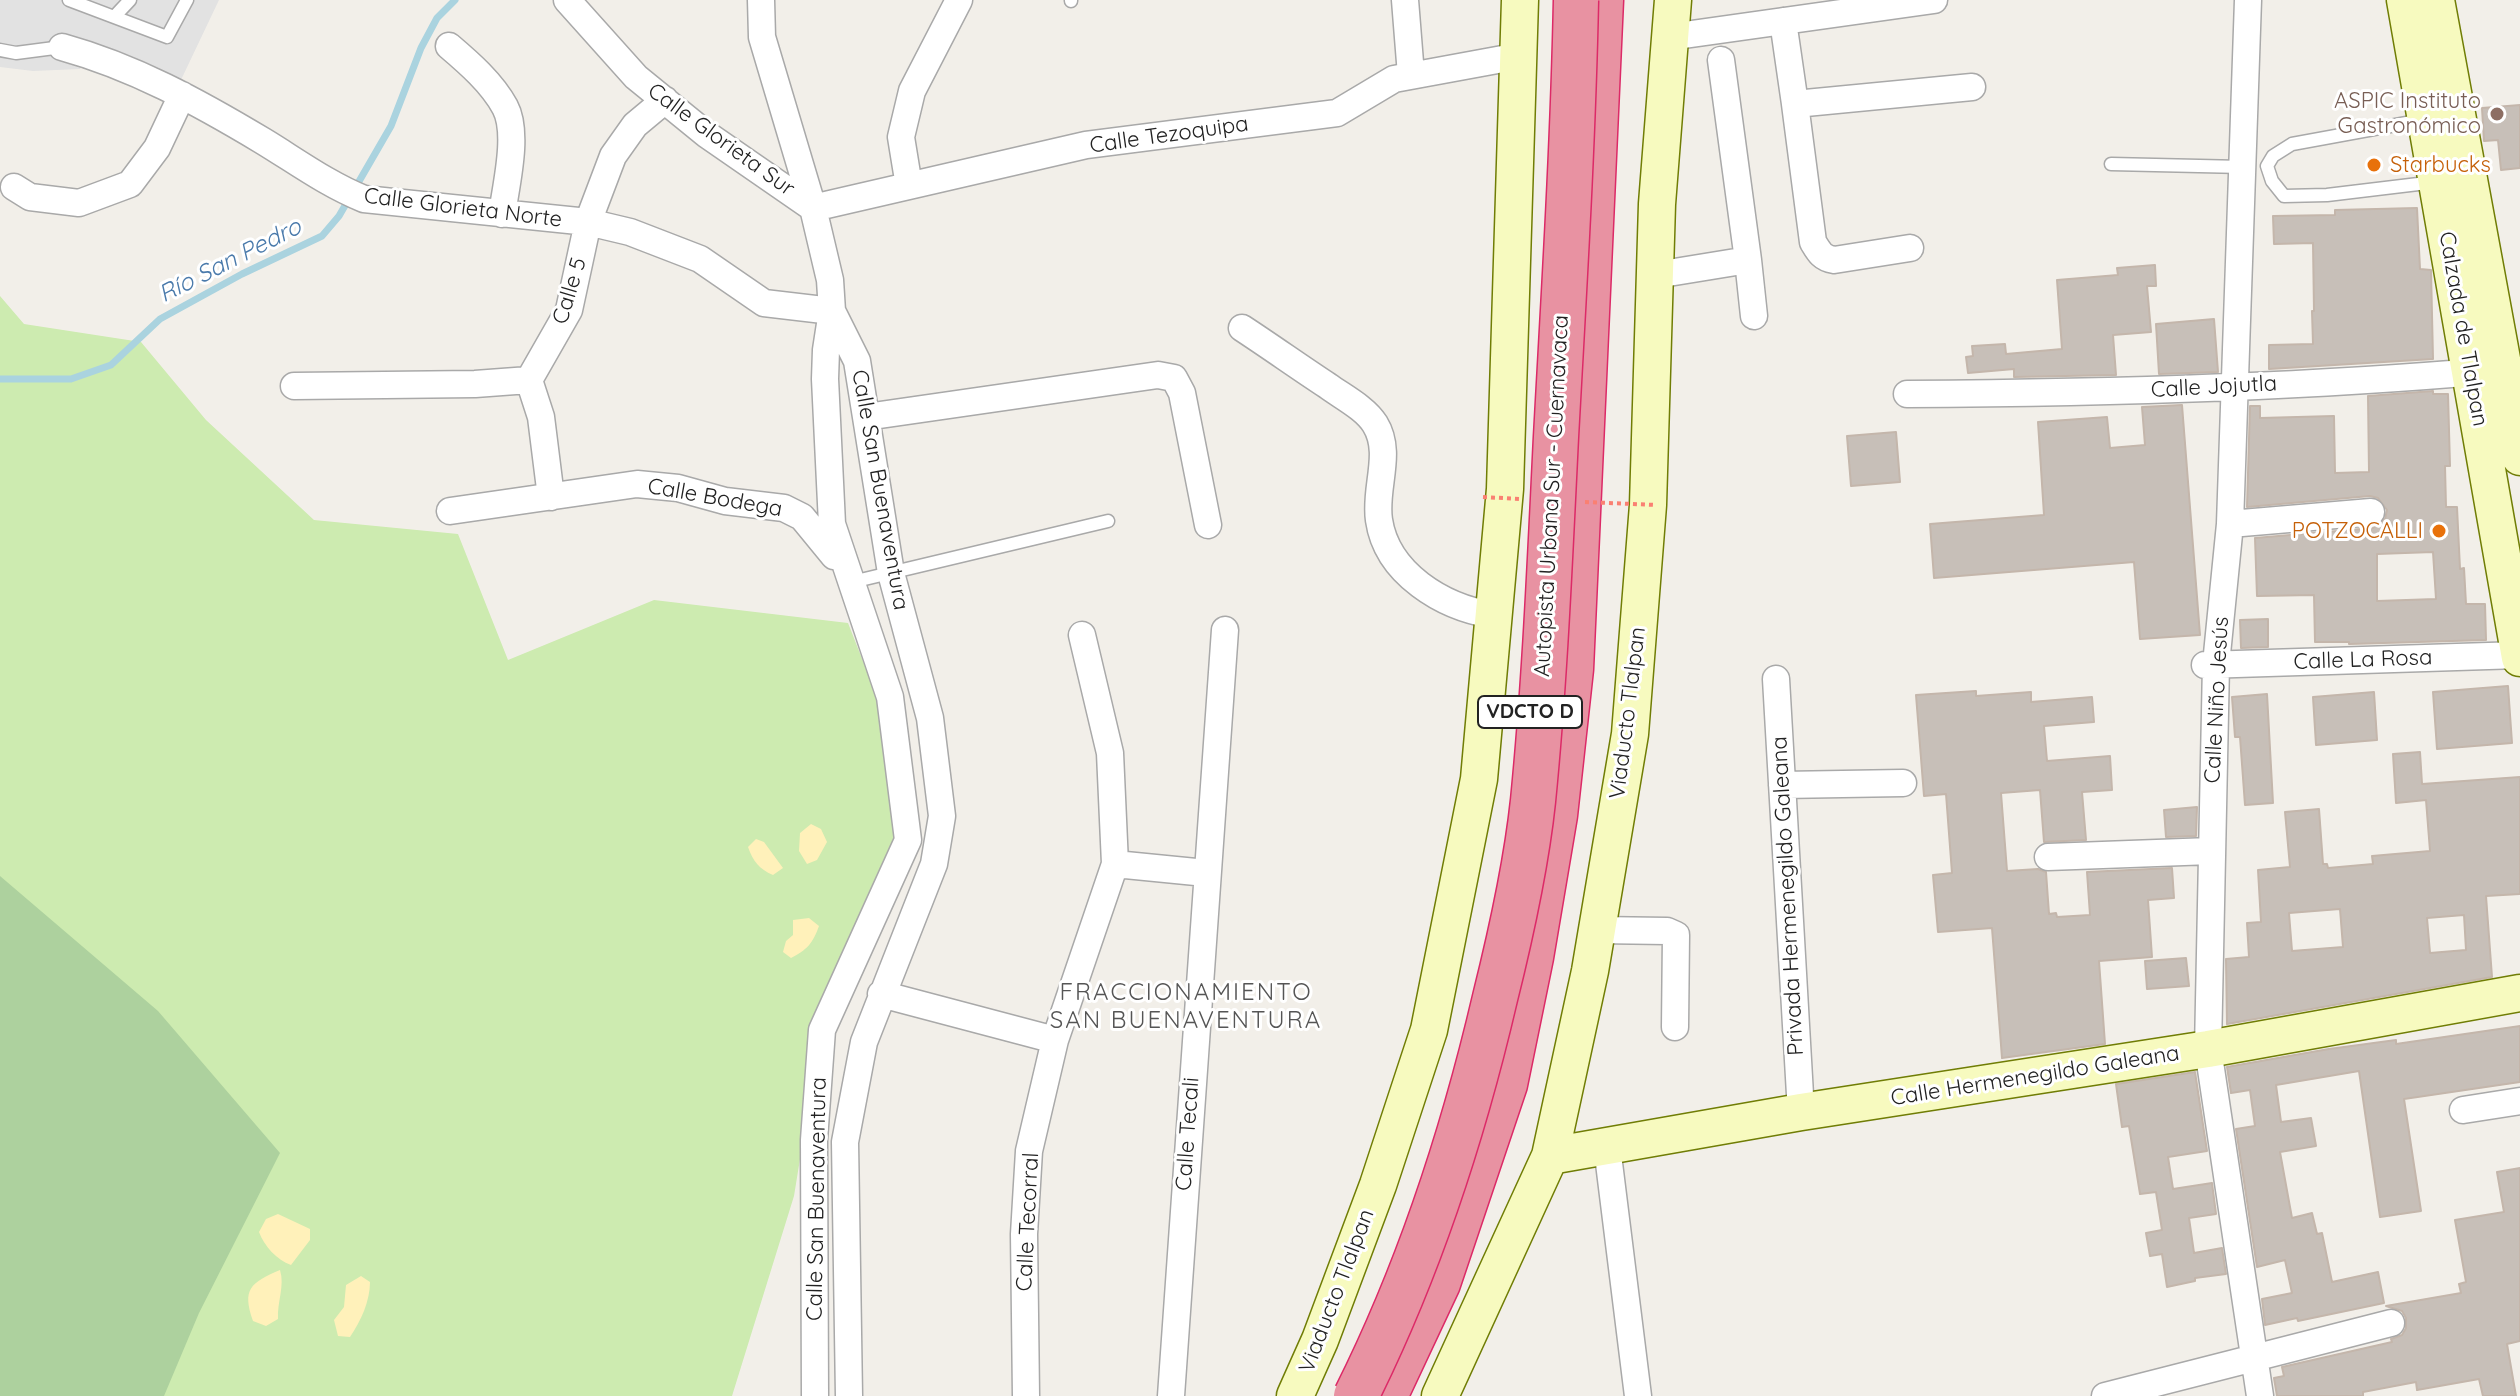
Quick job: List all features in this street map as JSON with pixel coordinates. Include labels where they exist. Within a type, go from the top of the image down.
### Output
[{"type":"highway","name":"VDCTO D","points":[[1346,1396],[1441,1167],[1465,1085],[1511,884],[1524,788],[1533,672],[1566,0]]},
{"type":"highway","name":"Autopista Urbana Sur - Cuernavaca","points":[[1356,1396],[1415,1263],[1449,1168],[1486,1038],[1509,940],[1532,804],[1548,607],[1576,0]]},
{"type":"highway","name":"Autopista Urbana Sur - Cuernavaca","points":[[1385,1396],[1433,1282],[1500,1067],[1527,943],[1548,813],[1564,613],[1592,0]]},
{"type":"highway","name":"VDCTO D","points":[[1385,1396],[1438,1283],[1505,1084],[1555,815],[1571,669],[1601,0]]},
{"type":"main road","name":"Viaducto Tlalpan","points":[[1295,1396],[1320,1340],[1378,1185],[1429,1030],[1479,779],[1505,489],[1520,0]]},
{"type":"main road","name":"Calzada de Tlalpan","points":[[2405,0],[2438,181],[2498,370],[2520,457]]},
{"type":"main road","name":"Calzada de Tlalpan","points":[[2436,0],[2498,370],[2520,656]]},
{"type":"main road","name":"Viaducto Tlalpan","points":[[1440,1396],[1550,1156],[1597,930],[1630,734],[1648,505],[1657,204],[1678,10]]},
{"type":"main road","name":"Calle Hermenegildo Galeana","points":[[1550,1156],[1801,1112],[2208,1049],[2520,993]]},
{"type":"street","name":"Calle Glorieta Sur","points":[[567,0],[636,77],[706,134],[813,208]]},
{"type":"street","name":"Calle San Buenaventura","points":[[761,0],[762,37],[813,208],[830,280],[832,311],[825,364],[832,524],[890,697],[908,840],[822,1030],[814,1140],[815,1396]]},
{"type":"street","points":[[909,186],[901,137],[912,91],[959,0]]},
{"type":"street","points":[[1405,0],[1411,75]]},
{"type":"street","points":[[1678,10],[1783,21],[1934,0]]},
{"type":"street","name":"Calle Niño Jesús","points":[[2248,0],[2230,524],[2210,671],[2208,1049],[2260,1396]]},
{"type":"street","points":[[1783,21],[1813,242],[1824,258],[1834,260],[1910,248]]},
{"type":"street","points":[[449,46],[476,70],[506,108],[512,142],[502,214]]},
{"type":"street","name":"Calle Glorieta Norte","points":[[62,47],[107,60],[182,95],[337,188],[364,199],[588,222],[630,232],[700,259],[764,303],[832,311]]},
{"type":"street","name":"Calle Tezoquipa","points":[[813,208],[1086,145],[1337,113],[1394,79],[1519,56]]},
{"type":"street","points":[[1721,60],[1754,316]]},
{"type":"street","points":[[1795,104],[1972,87]]},
{"type":"street","points":[[11,183],[30,197],[79,203],[130,184],[157,148],[182,95]]},
{"type":"street","name":"Calle 5","points":[[529,380],[569,310],[588,222],[613,156],[635,125],[665,100]]},
{"type":"street","points":[[1656,275],[1748,260]]},
{"type":"street","name":"Calle San Buenaventura","points":[[832,311],[857,361],[891,573],[930,718],[942,816],[934,864],[864,1042],[845,1142],[849,1396]]},
{"type":"street","points":[[1242,328],[1373,421],[1383,440],[1379,519],[1392,556],[1405,572],[1434,594],[1467,611],[1492,615]]},
{"type":"street","name":"Calle Jojutla","points":[[1907,394],[2049,393],[2236,386],[2498,370]]},
{"type":"street","points":[[866,417],[1158,375],[1174,378],[1182,393],[1208,525]]},
{"type":"street","points":[[294,386],[475,384],[529,380],[541,417],[551,497]]},
{"type":"street","name":"Calle Bodega","points":[[450,511],[637,484],[678,488],[725,501],[784,508],[802,517],[852,582]]},
{"type":"street","points":[[2230,524],[2371,512]]},
{"type":"street","name":"Calle Tecali","points":[[1171,1396],[1225,630]]},
{"type":"street","points":[[1082,635],[1110,753],[1115,864],[1206,873]]},
{"type":"street","name":"Calle La Rosa","points":[[2210,671],[2520,656]]},
{"type":"street","name":"Privada Hermenegildo Galeana","points":[[1776,679],[1801,1112]]},
{"type":"street","points":[[1782,785],[1903,783]]},
{"type":"street","points":[[2048,857],[2211,851]]},
{"type":"street","name":"Calle Tecorral","points":[[1026,1396],[1024,1234],[1029,1151],[1055,1040],[1115,864]]},
{"type":"street","points":[[1597,930],[1667,931],[1676,935],[1675,1027]]},
{"type":"street","points":[[881,994],[1055,1040]]},
{"type":"street","points":[[2463,1110],[2520,1101]]},
{"type":"street","points":[[1607,1147],[1638,1396]]},
{"type":"street","points":[[2105,1396],[2391,1323]]},
{"type":"lane","points":[[69,0],[167,37],[187,0]]},
{"type":"lane","points":[[115,16],[130,0]]},
{"type":"lane","points":[[0,50],[16,53],[62,47]]},
{"type":"lane","points":[[2426,119],[2292,144],[2273,156],[2267,166],[2272,181],[2284,196],[2327,195],[2438,181]]},
{"type":"lane","points":[[2111,164],[2243,167]]},
{"type":"lane","points":[[852,582],[1108,521]]},
{"type":"green space","points":[[0,296],[24,324],[141,342],[206,420],[314,520],[458,534],[508,660],[654,600],[848,623],[879,702],[898,862],[811,1091],[794,1196],[732,1396],[0,1396]]},
{"type":"green space","points":[[0,876],[158,1011],[280,1153],[199,1313],[164,1396],[0,1396]]},
{"type":"sand","points":[[811,824],[821,829],[827,842],[817,860],[807,864],[799,851],[800,833]]},
{"type":"sand","points":[[756,839],[764,842],[783,868],[773,875],[760,867],[750,852],[748,847]]},
{"type":"sand","points":[[809,918],[819,926],[817,932],[809,945],[791,958],[783,952],[786,941],[793,935],[793,920]]},
{"type":"sand","points":[[278,1214],[310,1229],[310,1240],[291,1265],[272,1252],[259,1232],[266,1219]]},
{"type":"sand","points":[[280,1270],[282,1282],[278,1319],[266,1326],[253,1321],[249,1294],[255,1283]]},
{"type":"sand","points":[[361,1276],[370,1282],[364,1311],[350,1337],[338,1336],[334,1320],[344,1307],[346,1285]]},
{"type":"shaded area","points":[[0,0],[219,0],[180,82],[97,45],[80,69],[33,71],[0,67]]},
{"type":"building","points":[[2520,105],[2520,168],[2501,170],[2498,140],[2484,141],[2482,108]]},
{"type":"building","points":[[2417,208],[2420,269],[2431,270],[2433,359],[2269,369],[2269,345],[2313,344],[2314,311],[2313,243],[2274,244],[2273,216],[2335,215],[2335,210]]},
{"type":"building","points":[[2155,265],[2156,286],[2147,286],[2151,332],[2113,335],[2116,375],[2014,377],[2014,369],[1968,373],[1966,357],[1973,356],[1972,346],[2005,344],[2006,354],[2062,349],[2057,280],[2118,275],[2117,268]]},
{"type":"building","points":[[2214,319],[2218,372],[2159,374],[2156,324]]},
{"type":"building","points":[[2433,391],[2433,394],[2448,394],[2450,466],[2445,466],[2446,507],[2457,507],[2460,569],[2464,568],[2466,604],[2485,604],[2486,640],[2315,642],[2314,595],[2257,596],[2255,538],[2373,528],[2385,519],[2387,510],[2378,498],[2370,496],[2247,507],[2250,406],[2260,406],[2260,418],[2334,416],[2335,473],[2369,472],[2368,396]],"holes":[[[2433,552],[2436,599],[2377,601],[2377,554]]]},
{"type":"building","points":[[2182,405],[2200,635],[2140,639],[2134,562],[1934,578],[1930,524],[2044,515],[2038,422],[2107,417],[2110,448],[2145,445],[2142,407]]},
{"type":"building","points":[[1896,432],[1900,482],[1851,486],[1847,436]]},
{"type":"building","points":[[2268,619],[2268,647],[2241,648],[2240,620]]},
{"type":"building","points":[[2508,686],[2512,743],[2437,749],[2433,692]]},
{"type":"building","points":[[1976,691],[1976,696],[2031,692],[2031,702],[2092,697],[2094,722],[2044,726],[2047,761],[2110,756],[2112,790],[2082,792],[2086,840],[2044,842],[2040,790],[2001,793],[2007,871],[2038,869],[2046,872],[2049,914],[2056,913],[2057,917],[2090,915],[2087,872],[2172,868],[2174,898],[2148,900],[2152,957],[2099,961],[2105,1044],[2002,1058],[1992,928],[1938,932],[1933,875],[1952,873],[1946,794],[1924,796],[1916,695]]},
{"type":"building","points":[[2374,692],[2377,740],[2316,745],[2313,697]]},
{"type":"building","points":[[2267,694],[2273,803],[2245,805],[2240,737],[2235,737],[2232,697]]},
{"type":"building","points":[[2420,752],[2422,784],[2520,777],[2520,894],[2486,896],[2492,977],[2227,1024],[2226,959],[2249,957],[2247,923],[2261,922],[2258,870],[2290,867],[2285,812],[2319,809],[2323,864],[2327,864],[2328,868],[2373,864],[2372,856],[2430,851],[2426,800],[2396,803],[2393,754]],"holes":[[[2340,909],[2343,947],[2292,951],[2289,913]],[[2464,915],[2466,950],[2430,953],[2427,918]]]},
{"type":"building","points":[[2197,807],[2196,836],[2166,837],[2164,810]]},
{"type":"building","points":[[2186,958],[2189,986],[2147,989],[2145,961]]},
{"type":"building","points":[[2520,1026],[2520,1082],[2404,1099],[2421,1211],[2380,1217],[2359,1071],[2276,1085],[2281,1122],[2311,1118],[2316,1146],[2280,1152],[2292,1218],[2312,1213],[2317,1234],[2322,1233],[2332,1282],[2378,1272],[2384,1303],[2265,1325],[2262,1299],[2292,1293],[2285,1260],[2257,1267],[2236,1129],[2255,1126],[2250,1090],[2231,1093],[2227,1067],[2329,1049],[2396,1040],[2396,1044]]},
{"type":"building","points":[[2195,1072],[2207,1151],[2168,1157],[2173,1189],[2212,1183],[2216,1214],[2189,1218],[2194,1253],[2222,1248],[2226,1274],[2195,1278],[2195,1281],[2167,1287],[2162,1254],[2150,1256],[2146,1233],[2162,1230],[2156,1192],[2140,1194],[2129,1126],[2122,1127],[2116,1084]]},
{"type":"building","points":[[2520,1168],[2520,1341],[2507,1344],[2516,1396],[2483,1396],[2479,1379],[2417,1390],[2416,1382],[2363,1392],[2363,1396],[2277,1396],[2274,1378],[2284,1376],[2282,1367],[2392,1342],[2391,1339],[2402,1335],[2406,1318],[2402,1311],[2386,1306],[2461,1293],[2459,1284],[2466,1282],[2455,1220],[2504,1212],[2497,1172]]},
{"type":"waterway","name":"Río San Pedro","points":[[0,379],[71,379],[111,365],[160,319],[242,274],[322,236],[339,216],[391,126],[421,48],[437,18],[455,0]]},
{"type":"place","name":"ASPIC Instituto Gastronómico","points":[[2497,114]]},
{"type":"place","name":"Starbucks","points":[[2374,165]]},
{"type":"place","name":"POTZOCALLI","points":[[2439,531]]},
{"type":"district","name":"FRACCIONAMIENTO SAN BUENAVENTURA","points":[[1186,1007]]}]
